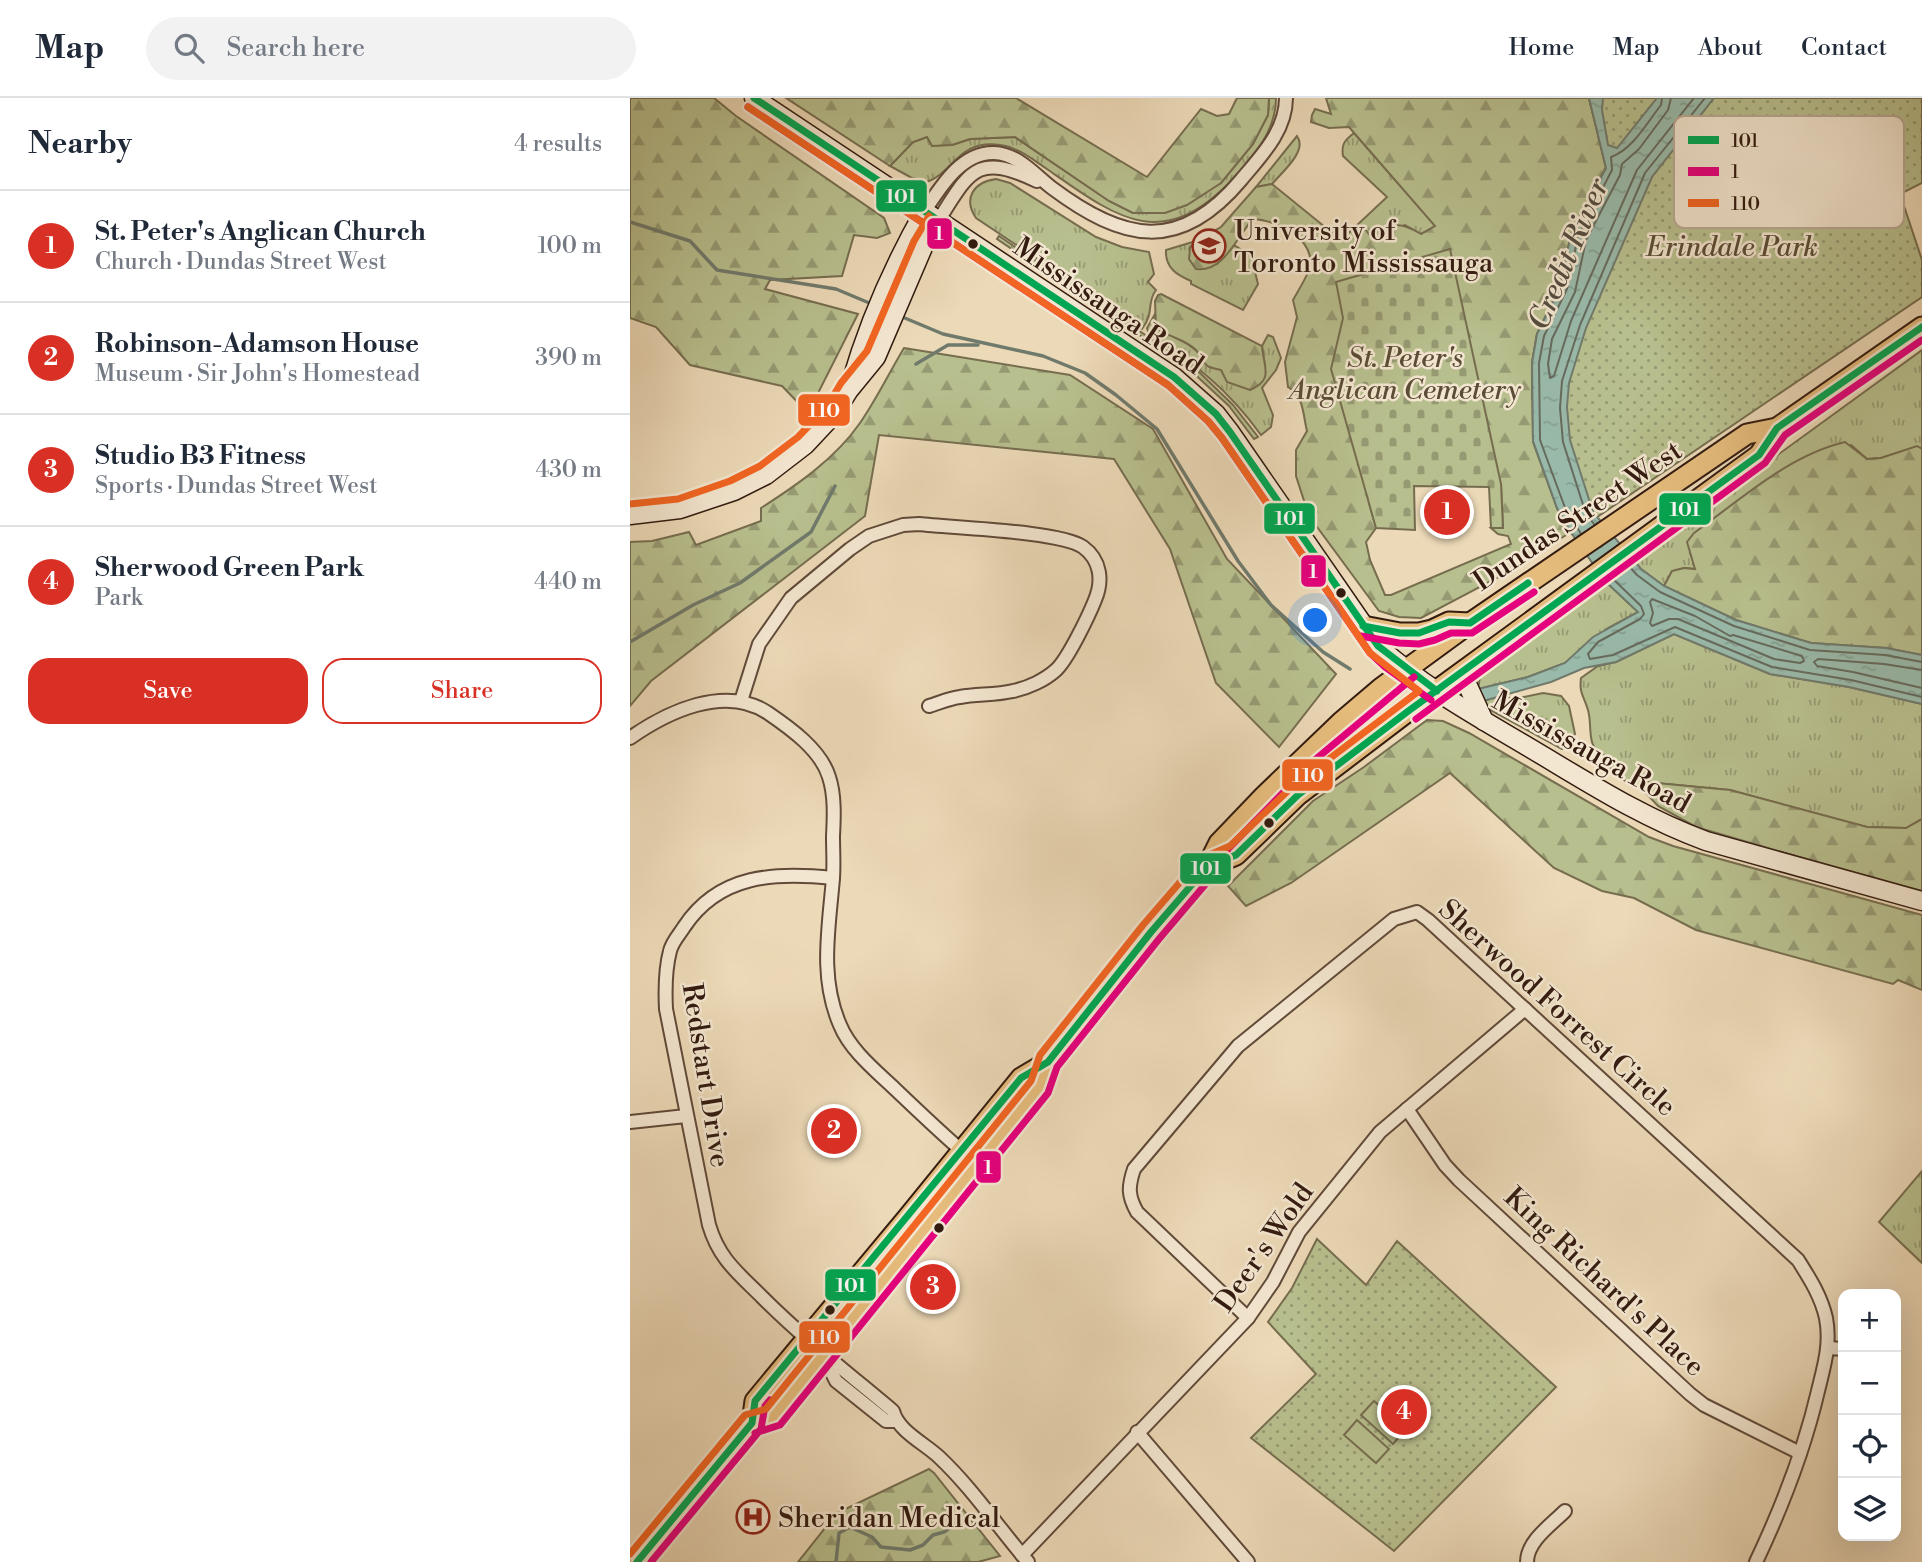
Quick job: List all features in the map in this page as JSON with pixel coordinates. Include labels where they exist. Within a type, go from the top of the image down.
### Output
[{"type":"main road","name":"Mississauga Road","points":[[754,98],[1174,377],[1202,400],[1230,432],[1378,646],[1437,691],[1634,810],[1671,828],[1706,841],[1922,901]]},
{"type":"main road","points":[[630,515],[680,509],[734,491],[766,475],[805,445],[834,414],[849,390],[931,217]]},
{"type":"main road","name":"Dundas Street West","points":[[1207,867],[1236,855],[1298,795],[1759,455],[1777,428],[1922,327]]},
{"type":"main road","name":"Dundas Street West","points":[[752,1423],[772,1418],[1040,1086],[1048,1062],[1207,867],[1219,844],[1273,787],[1341,722],[1470,623],[1747,433],[1777,428]]},
{"type":"main road","points":[[1363,626],[1400,633],[1419,633],[1450,622],[1470,623]]},
{"type":"main road","points":[[1462,673],[1484,721]]},
{"type":"main road","name":"Dundas Street West","points":[[636,1562],[752,1423],[755,1401],[1020,1077],[1048,1062]]},
{"type":"street","points":[[931,217],[967,178],[985,167],[1006,168],[1053,188],[1105,221],[1125,229],[1157,232],[1182,227],[1199,220],[1235,188],[1267,148],[1284,117],[1286,98]]},
{"type":"street","points":[[741,701],[760,644],[791,598],[849,549],[869,536],[903,525],[919,524],[1062,539],[1082,547],[1094,558],[1100,586],[1089,614],[1058,669],[1037,682],[1013,691],[958,697],[929,706]]},
{"type":"street","points":[[630,738],[651,723],[680,709],[701,704],[741,701],[758,707],[799,734],[829,776],[834,814],[833,878],[826,966],[829,993],[840,1028],[876,1071],[962,1151]]},
{"type":"street","name":"Redstart Drive","points":[[833,878],[793,874],[759,877],[732,887],[704,903],[671,947],[665,975],[666,1009],[686,1116],[715,1244],[729,1266],[806,1340],[893,1411],[895,1421],[938,1456],[1025,1559]]},
{"type":"street","name":"Sherwood Forrest Circle","points":[[1248,1318],[1137,1212],[1130,1199],[1128,1187],[1134,1169],[1238,1045],[1394,919],[1417,912],[1798,1260],[1815,1287],[1826,1318],[1829,1348],[1810,1427],[1783,1503],[1756,1562]]},
{"type":"street","name":"Deer's Wold","points":[[1025,1559],[1137,1432],[1248,1318],[1273,1282],[1299,1233],[1380,1132],[1525,1009]]},
{"type":"street","name":"King Richard's Place","points":[[1407,1109],[1445,1165],[1459,1180],[1690,1394],[1704,1405],[1800,1453]]},
{"type":"street","points":[[630,1122],[686,1116]]},
{"type":"street","points":[[1829,1348],[1838,1349]]},
{"type":"street","points":[[1137,1432],[1248,1562]]},
{"type":"street","points":[[1527,1562],[1530,1548],[1565,1511]]},
{"type":"green space","points":[[630,98],[714,98],[884,218],[890,233],[877,238],[854,235],[842,276],[770,280],[765,289],[858,314],[808,413],[782,386],[690,365],[656,327],[630,318]]},
{"type":"green space","points":[[786,98],[1016,98],[1147,177],[1201,109],[1217,116],[1229,114],[1237,98],[1269,98],[1268,115],[1253,144],[1221,183],[1187,205],[1165,213],[1133,213],[1109,201],[1015,137],[970,139],[952,145],[932,146],[927,137],[913,142],[890,166]]},
{"type":"green space","points":[[1269,98],[1276,98],[1268,132],[1240,171],[1206,203],[1183,216],[1160,222],[1139,220],[1117,213],[1025,154],[1007,146],[974,147],[942,173],[923,183],[923,180],[912,178],[890,166],[913,142],[927,137],[952,145],[970,139],[1015,137],[1109,201],[1133,213],[1165,213],[1221,183],[1253,144],[1268,115]]},
{"type":"green space","points":[[1326,98],[1589,98],[1606,167],[1571,234],[1560,287],[1537,334],[1532,363],[1532,397],[1557,508],[1571,532],[1497,578],[1421,618],[1399,617],[1379,611],[1309,516],[1296,476],[1296,450],[1307,431],[1300,400],[1288,387],[1285,362],[1297,317],[1293,300],[1309,270],[1310,259],[1302,241],[1273,223],[1253,219],[1229,252],[1214,265],[1206,269],[1196,269],[1189,259],[1190,248],[1196,241],[1221,227],[1256,187],[1272,184],[1341,240],[1355,227],[1365,229],[1371,237],[1396,225],[1421,234],[1435,226],[1349,127],[1329,128],[1311,122],[1315,109],[1331,114]],"holes":[[[1444,448],[1501,484],[1503,528],[1491,528],[1498,534],[1508,536],[1511,544],[1391,595],[1385,595],[1370,560],[1366,542],[1376,528],[1369,503]]]},
{"type":"green space","name":"Erindale Park","points":[[1589,98],[1922,98],[1922,183],[1904,192],[1904,116],[1674,116],[1674,228],[1904,228],[1904,206],[1922,260],[1922,297],[1572,534],[1557,508],[1533,442],[1532,363],[1537,334],[1560,287],[1571,234],[1606,168]]},
{"type":"green space","points":[[1354,133],[1436,226],[1421,234],[1405,225],[1370,237],[1365,230],[1355,227],[1387,197],[1343,156],[1344,143]]},
{"type":"green space","points":[[1297,136],[1297,155],[1272,184],[1256,187]]},
{"type":"green space","points":[[996,179],[1010,183],[1096,237],[1122,247],[1149,252],[1154,274],[1148,282],[1156,290],[1142,329],[976,218],[970,204],[972,192],[981,184]]},
{"type":"green space","points":[[999,236],[1197,370],[1233,405],[1258,437],[1254,439],[1229,406],[1188,368],[997,239]]},
{"type":"green space","points":[[1196,241],[1190,248],[1217,264],[1234,245],[1259,261],[1255,272],[1258,284],[1243,310],[1191,284],[1191,281],[1170,266],[1166,250]]},
{"type":"green space","name":"St. Peter's Anglican Cemetery","points":[[1450,249],[1501,484],[1503,528],[1491,528],[1489,487],[1414,486],[1415,530],[1376,528],[1331,369],[1343,318],[1336,282]]},
{"type":"green space","points":[[1161,294],[1262,346],[1266,372],[1263,381],[1250,390],[1227,382],[1221,370],[1207,365],[1192,346],[1156,328],[1155,301]]},
{"type":"green space","points":[[1155,314],[1156,328],[1197,351],[1265,366],[1262,346],[1268,335],[1273,337],[1281,358],[1276,370],[1262,388],[1273,415],[1271,427],[1261,435],[1236,404],[1210,379],[1149,334],[1147,328]]},
{"type":"green space","points":[[904,348],[1070,375],[1153,429],[1227,559],[1336,674],[1279,747],[1216,683],[1170,549],[1114,459],[879,435],[865,516],[651,681],[630,706],[630,542],[652,541],[689,532],[696,545],[761,521],[761,508],[815,470],[850,436],[872,405]]},
{"type":"green space","points":[[1922,350],[1922,449],[1916,447],[1881,458],[1867,459],[1851,445],[1690,553],[1696,569],[1672,571],[1664,586],[1633,560]]},
{"type":"green space","points":[[1845,442],[1867,459],[1881,458],[1917,446],[1922,449],[1922,655],[1886,648],[1811,643],[1736,620],[1664,586],[1672,571],[1695,569],[1687,542],[1694,533],[1785,468],[1824,448]]},
{"type":"green space","points":[[1605,581],[1638,612],[1608,628],[1565,663],[1528,677],[1478,689],[1480,677],[1485,670]]},
{"type":"green space","points":[[1674,634],[1770,674],[1849,687],[1922,704],[1922,819],[1906,828],[1867,827],[1730,790],[1646,782],[1643,790],[1614,775],[1604,755],[1592,742],[1588,710],[1581,691],[1581,678],[1598,666],[1616,662]]},
{"type":"green space","points":[[1543,693],[1561,696],[1569,706],[1575,734],[1562,749],[1492,711],[1483,701],[1501,696],[1515,699]]},
{"type":"green space","points":[[1427,720],[1443,721],[1469,733],[1649,837],[1922,915],[1922,990],[1898,980],[1893,984],[1696,930],[1634,898],[1602,891],[1554,868],[1450,773],[1291,883],[1246,906],[1228,886],[1313,801]]},
{"type":"green space","points":[[1646,782],[1730,790],[1867,827],[1906,828],[1922,819],[1922,893],[1696,827],[1658,806],[1643,790]]},
{"type":"green space","points":[[1922,1171],[1922,1263],[1879,1222]]},
{"type":"green space","points":[[1317,1239],[1366,1285],[1397,1241],[1556,1387],[1394,1551],[1251,1438],[1316,1374],[1268,1322],[1292,1288]]},
{"type":"green space","points":[[1374,1401],[1406,1429],[1393,1444],[1361,1415]]},
{"type":"green space","points":[[1357,1420],[1389,1449],[1376,1463],[1344,1435]]},
{"type":"green space","points":[[929,1469],[1000,1556],[978,1562],[798,1562],[837,1513]]},
{"type":"water","name":"Credit River","points":[[1589,98],[1603,98],[1602,110],[1608,145],[1617,148],[1657,98],[1714,98],[1700,116],[1674,116],[1674,149],[1652,177],[1586,328],[1569,383],[1567,407],[1570,440],[1593,512],[1641,569],[1664,586],[1736,620],[1811,643],[1886,648],[1922,655],[1922,704],[1849,687],[1770,674],[1674,634],[1616,662],[1584,668],[1551,682],[1483,701],[1478,689],[1528,677],[1565,663],[1593,637],[1638,612],[1605,581],[1572,534],[1557,508],[1533,441],[1532,363],[1537,334],[1560,287],[1571,234],[1606,168]]},
{"type":"waterway","points":[[630,222],[690,241],[717,270],[836,289],[874,305]]},
{"type":"waterway","points":[[900,316],[943,334],[1043,356],[1085,373],[1116,395],[1157,429],[1238,561],[1271,605],[1323,652],[1350,669]]},
{"type":"waterway","points":[[916,364],[948,345],[978,345]]},
{"type":"waterway","points":[[630,642],[693,605],[740,583],[811,532],[835,486]]},
{"type":"waterway","points":[[836,1562],[839,1533],[850,1527],[872,1537],[881,1547],[910,1550],[923,1545],[933,1535],[944,1532],[961,1520]]},
{"type":"transit line","name":"101","points":[[754,98],[1174,377],[1216,414],[1230,432],[1378,646],[1437,691]]},
{"type":"transit line","name":"1","points":[[748,107],[1168,385],[1208,421],[1222,438],[1370,653],[1431,700]]},
{"type":"transit line","name":"110","points":[[630,1554],[745,1415],[766,1409],[1031,1081],[1040,1055],[1143,925],[1200,859],[1230,846],[1292,787],[1419,691],[1370,653],[1222,438],[1208,421],[1168,385],[748,107]]},
{"type":"transit line","name":"110","points":[[630,504],[678,499],[730,481],[760,466],[798,437],[826,408],[841,383],[867,351],[914,241],[929,216]]},
{"type":"transit line","name":"101","points":[[637,1562],[752,1423],[755,1401],[1021,1078],[1048,1062],[1151,932],[1207,867],[1236,855],[1298,795],[1407,712],[1759,455],[1777,428],[1922,327]]},
{"type":"transit line","name":"1","points":[[1416,719],[1765,463],[1785,435],[1922,340]]},
{"type":"transit line","name":"101","points":[[1363,626],[1400,633],[1419,633],[1449,622],[1470,623],[1528,583]]},
{"type":"transit line","name":"1","points":[[1361,636],[1419,644],[1451,633],[1472,633],[1534,592]]},
{"type":"transit line","name":"1","points":[[755,1433],[780,1425],[1048,1093],[1057,1067],[1215,873],[1228,849],[1316,759],[1414,677]]},
{"type":"transit line","name":"1","points":[[651,1562],[761,1429],[765,1406],[770,1400]]},
{"type":"place","name":"University of Toronto Mississauga","points":[[1209,246]]},
{"type":"place","name":"St. Peter's Anglican Church","points":[[1447,512]]},
{"type":"place","name":"Robinson-Adamson House","points":[[834,1131]]},
{"type":"place","name":"Studio B3 Fitness","points":[[933,1287]]},
{"type":"place","name":"Sherwood Green Park","points":[[1404,1412]]},
{"type":"place","name":"Sheridan Medical","points":[[753,1517]]}]
